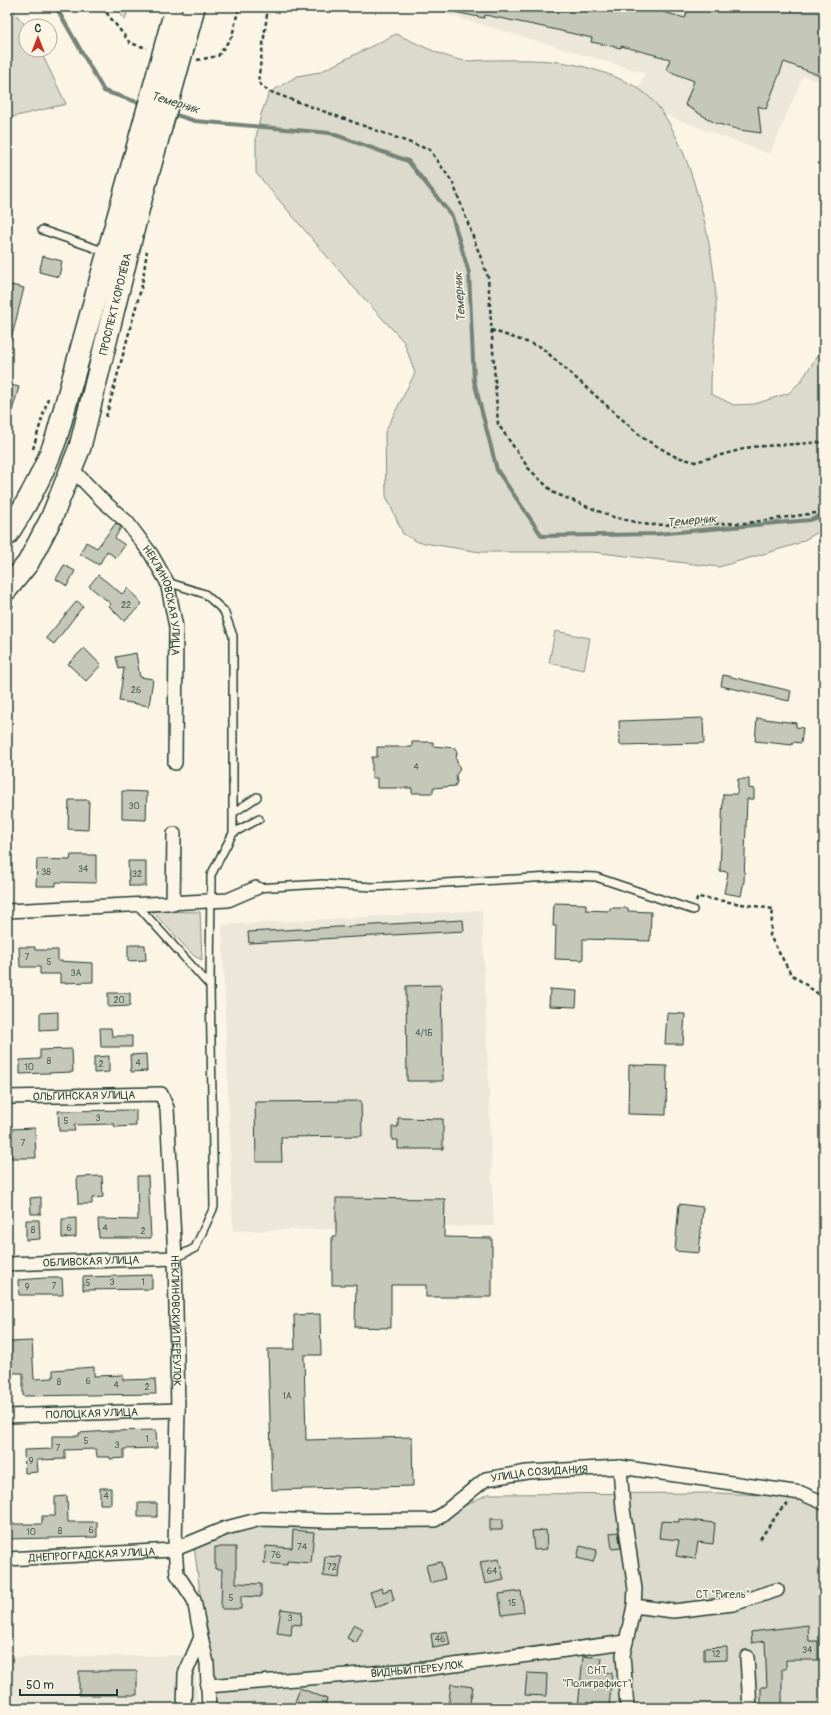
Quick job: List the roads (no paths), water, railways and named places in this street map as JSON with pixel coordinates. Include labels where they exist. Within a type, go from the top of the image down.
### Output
[{"type":"main road","name":"ПРОСПЕКТ КОРОЛЁВА","points":[[7,589],[28,563],[51,519],[80,447],[131,205],[183,14]]},
{"type":"main road","name":"ПРОСПЕКТ КОРОЛЁВА","points":[[7,535],[24,509],[48,462],[56,439],[108,253],[131,205]]},
{"type":"street","name":"НЕКЛИНОВСКАЯ УЛИЦА","points":[[72,469],[102,500],[127,522],[151,554],[167,582],[176,627],[175,763]]},
{"type":"street","points":[[173,904],[174,834]]},
{"type":"street","points":[[7,911],[173,904],[228,900],[256,888]]},
{"type":"street","name":"НЕКЛИНОВСКИЙ ПЕРЕУЛОК","points":[[161,1094],[167,1108],[175,1258],[178,1410],[177,1574],[194,1600],[207,1663],[209,1708]]},
{"type":"street","name":"ОЛЬГИНСКАЯ УЛИЦА","points":[[7,1097],[161,1094]]},
{"type":"street","name":"ОБЛИВСКАЯ УЛИЦА","points":[[7,1264],[175,1258]]},
{"type":"street","name":"ПОЛОЦКАЯ УЛИЦА","points":[[7,1416],[178,1410]]},
{"type":"street","points":[[620,1467],[623,1509],[635,1589],[634,1606],[623,1655],[627,1708]]},
{"type":"street","name":"УЛИЦА СОЗИДАНИЯ","points":[[176,1550],[226,1528],[261,1519],[326,1521],[435,1520],[486,1479],[527,1472],[620,1467],[801,1493],[824,1503]]},
{"type":"street","name":"ДНЕПРОГРАДСКАЯ УЛИЦА","points":[[7,1559],[176,1550]]},
{"type":"street","points":[[634,1606],[673,1611],[733,1604],[778,1590]]},
{"type":"street","points":[[184,1708],[185,1674],[201,1637]]},
{"type":"street","name":"ВИДНЫЙ ПЕРЕУЛОК","points":[[207,1686],[424,1669],[626,1642]]},
{"type":"street","points":[[747,1657],[750,1708]]},
{"type":"lane","points":[[42,230],[108,253]]},
{"type":"lane","points":[[167,582],[205,594],[224,611],[233,636],[233,833],[211,875],[210,986],[214,1207],[195,1248],[175,1258]]},
{"type":"lane","points":[[233,813],[257,797]]},
{"type":"lane","points":[[233,833],[259,819]]},
{"type":"lane","points":[[256,888],[322,884],[373,888],[569,876],[596,877],[693,910]]},
{"type":"lane","points":[[137,905],[210,986]]},
{"type":"waterway","name":"Темерник","points":[[56,7],[104,91],[143,104]]},
{"type":"waterway","name":"Темерник","points":[[170,113],[195,121],[330,133],[408,161],[452,216],[469,273],[474,381],[497,470],[542,536],[657,534],[810,520],[824,515]]},
{"type":"park label","name":"СТ \"Ригель\"","points":[[723,1594]]},
{"type":"park label","name":"СНТ \"Полиграфист\"","points":[[597,1676]]}]
